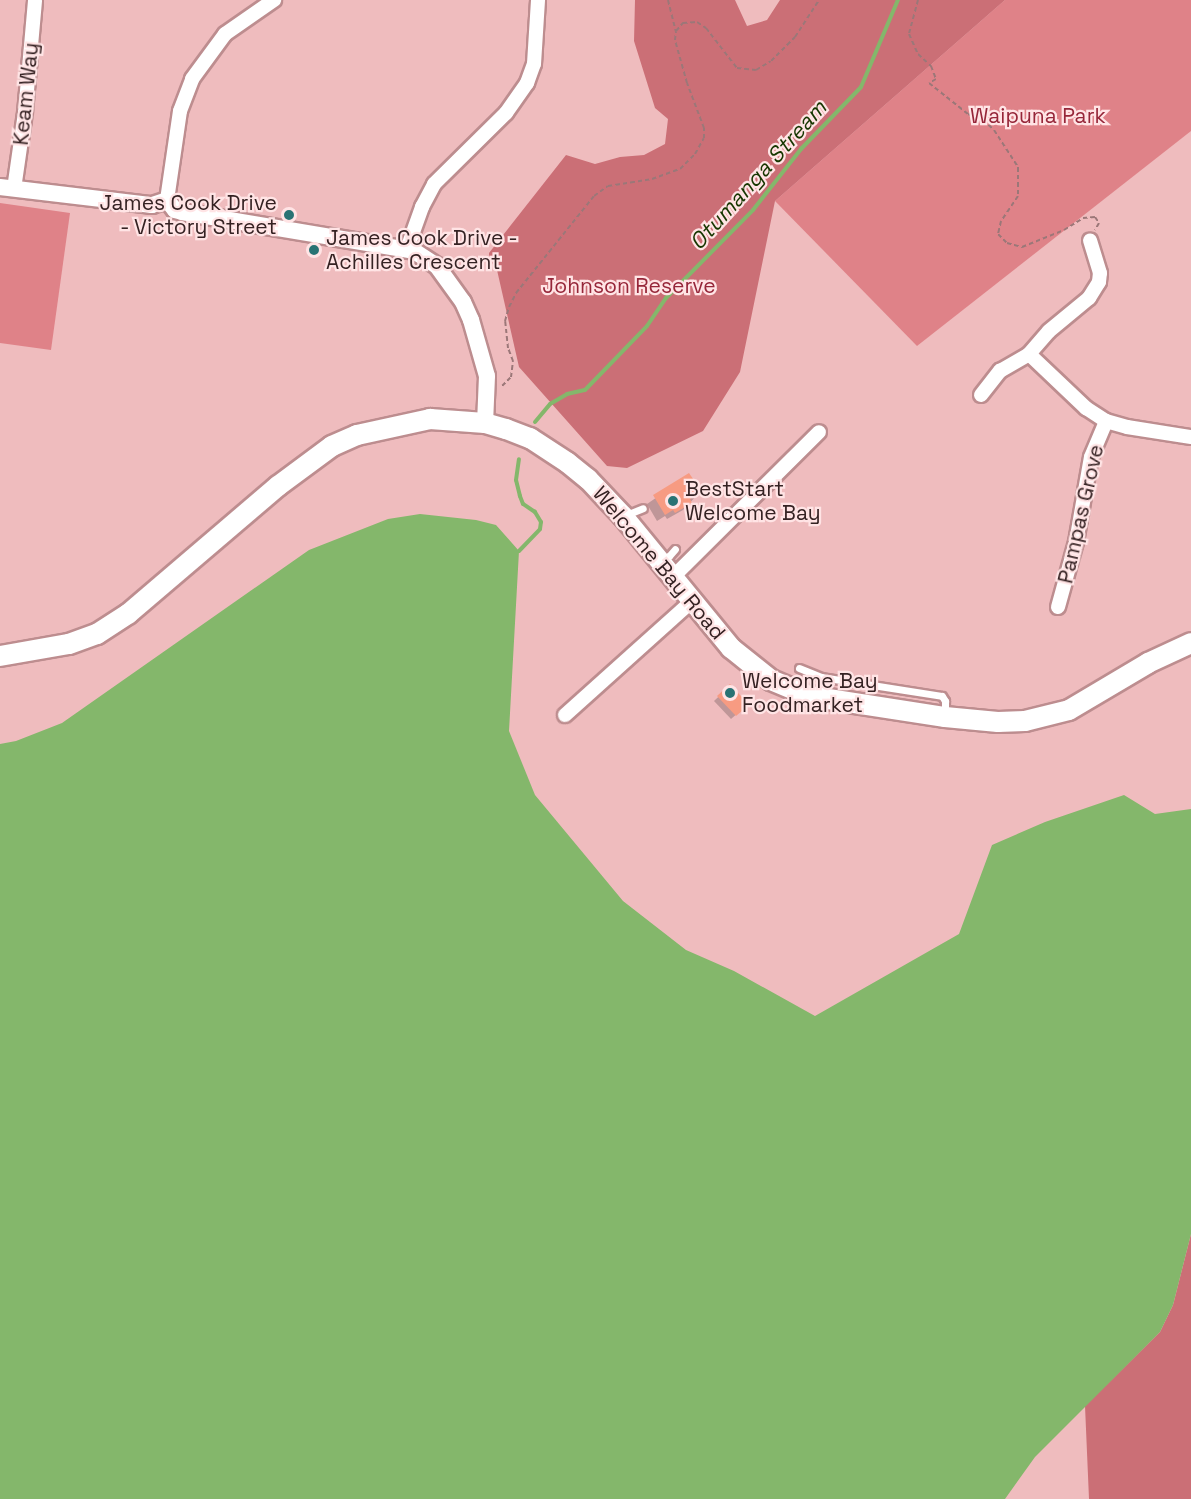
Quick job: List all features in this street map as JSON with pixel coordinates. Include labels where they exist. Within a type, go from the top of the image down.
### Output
[{"type":"main road","name":"Welcome Bay Road","points":[[0,656],[69,644],[97,634],[128,614],[278,486],[332,446],[367,432],[430,418],[484,423],[530,438],[567,463],[588,479],[623,516],[731,648],[771,680],[809,696],[945,717],[998,722],[1058,715],[1088,701],[1148,663],[1191,643]]},
{"type":"street","name":"Keam Way","points":[[7,188],[25,113],[35,0]]},
{"type":"street","points":[[274,0],[225,34],[192,79],[180,111],[168,200],[175,210],[182,212],[407,249],[437,266],[463,302],[485,364],[487,399],[484,423]]},
{"type":"street","points":[[407,249],[422,207],[434,184],[506,113],[527,83],[534,64],[538,0]]},
{"type":"street","points":[[7,188],[152,205],[168,200]]},
{"type":"street","points":[[981,396],[1000,371],[1029,354],[1049,331],[1089,298],[1099,282],[1099,265],[1090,241]]},
{"type":"street","points":[[1029,354],[1086,408],[1106,421],[1127,427],[1191,437]]},
{"type":"street","name":"Pampas Grove","points":[[1058,607],[1076,542],[1091,457],[1106,421]]},
{"type":"street","points":[[672,578],[819,432]]},
{"type":"street","points":[[565,715],[692,601]]},
{"type":"lane","points":[[623,516],[643,508]]},
{"type":"lane","points":[[659,561],[669,556],[675,549]]},
{"type":"lane","points":[[799,668],[821,677],[942,696],[946,706],[945,717]]},
{"type":"path","points":[[487,399],[511,377],[513,361],[508,348],[505,321],[516,293],[594,196],[608,186],[652,179],[680,169],[695,154],[704,138],[700,115],[679,58],[676,31],[668,0]]},
{"type":"path","points":[[676,31],[683,23],[697,22],[706,28],[737,68],[756,70],[771,61],[795,38],[819,0]]},
{"type":"path","points":[[918,0],[909,34],[918,54],[931,66],[936,79],[929,82],[968,114],[983,120],[994,130],[1018,167],[1018,196],[1000,221],[998,234],[1007,243],[1022,247],[1064,230],[1083,218],[1095,217],[1099,223],[1090,241]]},
{"type":"green space","name":"Johnson Reserve","points":[[635,0],[735,0],[747,26],[767,20],[780,0],[1005,0],[775,201],[740,372],[703,431],[627,468],[607,466],[519,367],[497,270],[489,259],[489,253],[566,155],[595,164],[620,157],[644,155],[665,144],[668,119],[655,108],[634,41]]},
{"type":"green space","name":"Waipuna Park","points":[[1005,0],[1191,0],[1191,131],[917,346],[775,201]]},
{"type":"green space","points":[[0,203],[70,213],[51,350],[0,343]]},
{"type":"green space","points":[[1191,1234],[1191,1499],[1089,1499],[1085,1406],[1160,1332],[1173,1305]]},
{"type":"shaded area","points":[[420,514],[476,520],[496,525],[519,551],[509,731],[535,795],[623,901],[686,950],[734,971],[815,1016],[959,934],[992,845],[1045,822],[1124,795],[1155,814],[1191,809],[1191,1234],[1173,1305],[1160,1332],[1035,1457],[1005,1499],[0,1499],[0,744],[16,741],[62,723],[309,550],[388,519]]},
{"type":"building","points":[[689,473],[702,492],[690,499],[692,503],[675,513],[673,510],[665,515],[653,495]]},
{"type":"building","points":[[730,684],[749,705],[736,716],[717,696]]},
{"type":"waterway","name":"Otumanga Stream","points":[[535,422],[550,404],[567,394],[585,390],[647,326],[666,298],[753,210],[801,149],[861,87],[898,0]]},
{"type":"waterway","name":"Otumanga Stream","points":[[519,459],[516,480],[520,496],[523,504],[535,512],[541,522],[540,529],[519,551]]},
{"type":"place","name":"James Cook Drive - Victory Street","points":[[289,215]]},
{"type":"place","name":"James Cook Drive - Achilles Crescent","points":[[314,250]]},
{"type":"place","name":"BestStart Welcome Bay","points":[[673,501]]},
{"type":"place","name":"Welcome Bay Foodmarket","points":[[730,693]]}]
